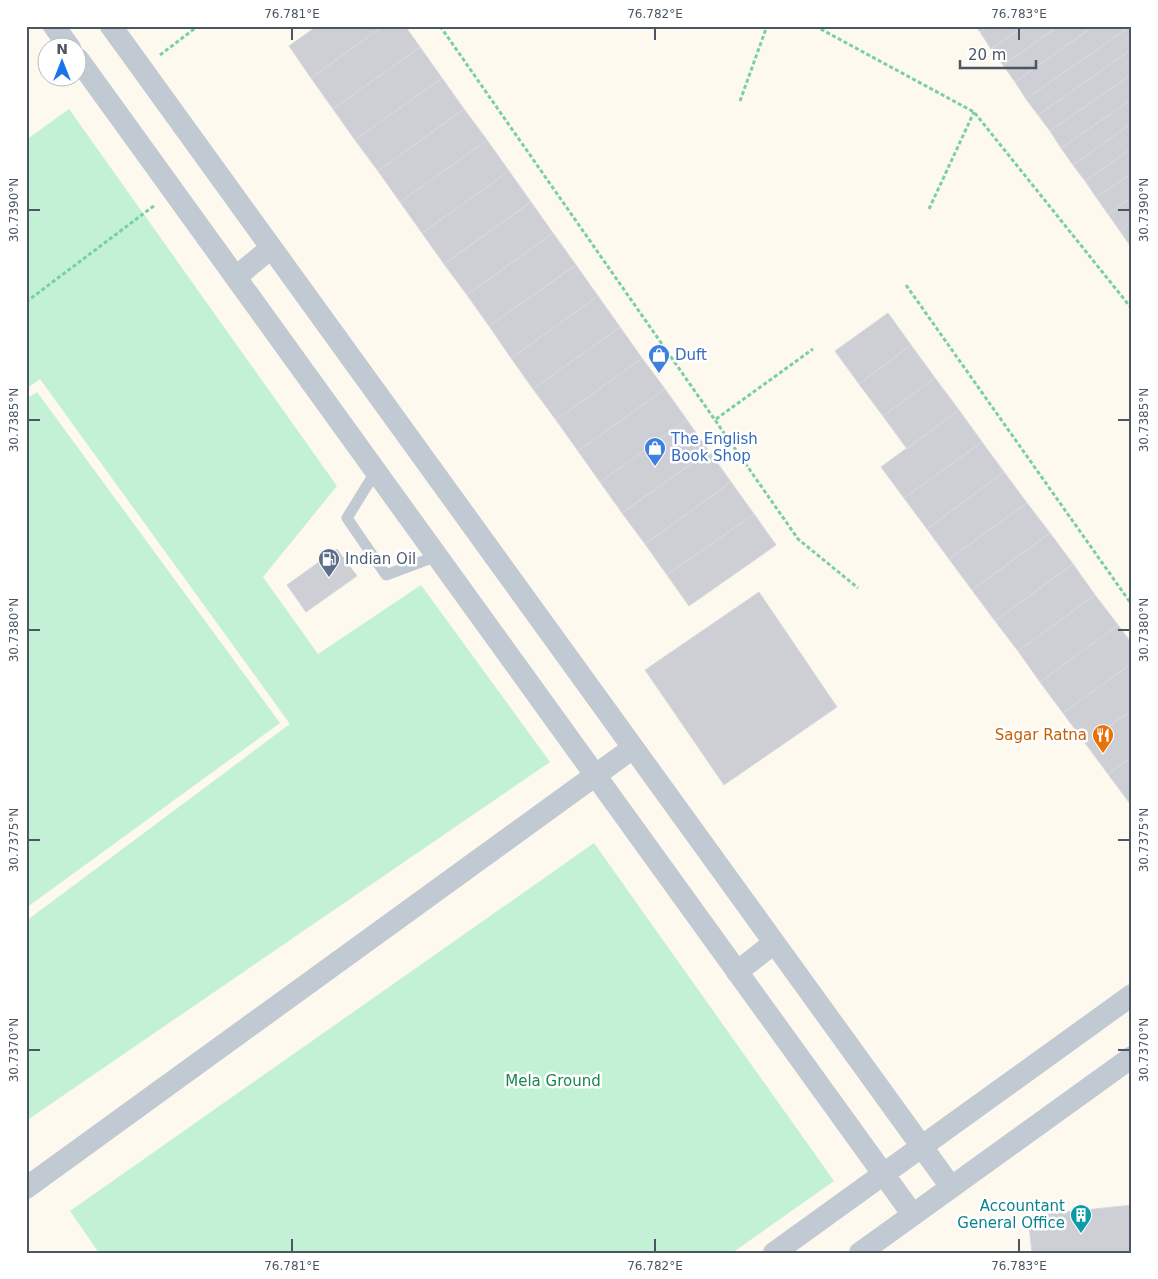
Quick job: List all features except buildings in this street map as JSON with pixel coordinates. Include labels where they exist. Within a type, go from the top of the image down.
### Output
[{"type":"street","points":[[54,26],[63,38]]},
{"type":"street","points":[[111,26],[951,1188]]},
{"type":"street","points":[[88,73],[913,1215]]},
{"type":"street","points":[[236,277],[271,248]]},
{"type":"street","points":[[26,1188],[633,748]]},
{"type":"street","points":[[737,972],[774,943]]},
{"type":"street","points":[[774,1253],[1132,995]]},
{"type":"street","points":[[860,1253],[1132,1057]]},
{"type":"lane","points":[[376,472],[347,518],[386,575],[437,556]]},
{"type":"path","points":[[142,70],[198,26]]},
{"type":"path","points":[[440,26],[798,539],[858,588]]},
{"type":"path","points":[[740,101],[767,26]]},
{"type":"path","points":[[815,26],[974,112],[1132,309]]},
{"type":"path","points":[[929,209],[974,112]]},
{"type":"path","points":[[26,302],[173,191]]},
{"type":"path","points":[[906,285],[1132,604]]},
{"type":"path","points":[[716,419],[813,349]]},
{"type":"shaded area","points":[[26,26],[1132,26],[1132,1253],[26,1253]]},
{"type":"green space","points":[[69,109],[337,486],[263,577],[318,654],[421,585],[550,762],[26,1121],[26,921],[290,724],[40,379],[26,389],[26,140]]},
{"type":"green space","points":[[37,392],[280,723],[26,908],[26,399]]},
{"type":"green space","name":"Mela Ground","points":[[594,843],[834,1181],[732,1253],[99,1253],[70,1211]]},
{"type":"place","name":"Duft","points":[[659,374]]},
{"type":"place","name":"The English Book Shop","points":[[655,467]]},
{"type":"place","name":"Indian Oil","points":[[329,578]]},
{"type":"place","name":"Sagar Ratna","points":[[1103,754]]},
{"type":"place","name":"Accountant General Office","points":[[1081,1234]]}]
